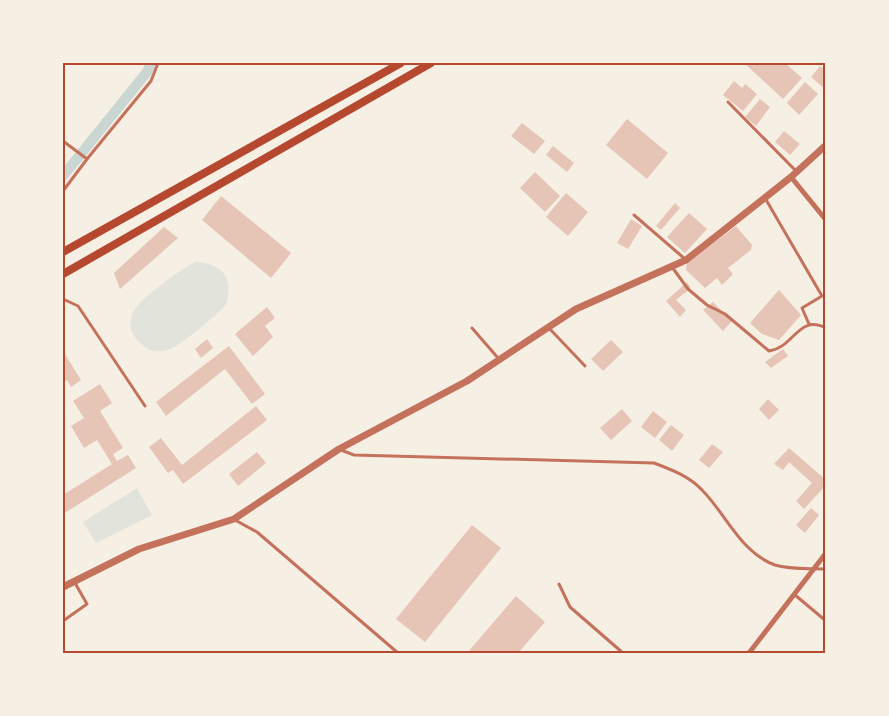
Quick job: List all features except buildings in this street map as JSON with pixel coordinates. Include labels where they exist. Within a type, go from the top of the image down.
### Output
[{"type":"main road","points":[[63,252],[401,63]]},
{"type":"main road","points":[[63,274],[431,63]]},
{"type":"street","points":[[63,587],[139,549],[234,519],[339,449],[467,381],[576,309],[686,260],[826,145]]},
{"type":"street","points":[[793,174],[826,220]]},
{"type":"street","points":[[749,653],[826,553]]},
{"type":"lane","points":[[63,191],[151,81],[158,63]]},
{"type":"lane","points":[[728,102],[793,174]]},
{"type":"lane","points":[[63,141],[87,159]]},
{"type":"lane","points":[[765,197],[822,296],[802,308],[809,324]]},
{"type":"lane","points":[[634,216],[686,260]]},
{"type":"lane","points":[[672,267],[688,289],[707,305],[725,314],[769,351],[781,349],[809,324],[816,323],[826,328]]},
{"type":"lane","points":[[63,299],[78,306],[145,406]]},
{"type":"lane","points":[[549,327],[585,366]]},
{"type":"lane","points":[[472,328],[500,359]]},
{"type":"lane","points":[[339,449],[354,455],[654,463],[685,476],[702,489],[730,527],[761,558],[782,567],[826,569]]},
{"type":"lane","points":[[234,519],[257,532],[398,653]]},
{"type":"lane","points":[[63,621],[87,604],[74,581]]},
{"type":"lane","points":[[560,584],[570,607],[623,653]]},
{"type":"lane","points":[[795,595],[826,621]]},
{"type":"shaded area","points":[[195,262],[212,265],[224,274],[229,287],[226,305],[173,348],[153,351],[147,348],[134,335],[131,327],[134,312],[152,292]]},
{"type":"shaded area","points":[[137,488],[152,515],[96,543],[83,522]]},
{"type":"waterway","points":[[63,176],[147,72],[151,63]]}]
